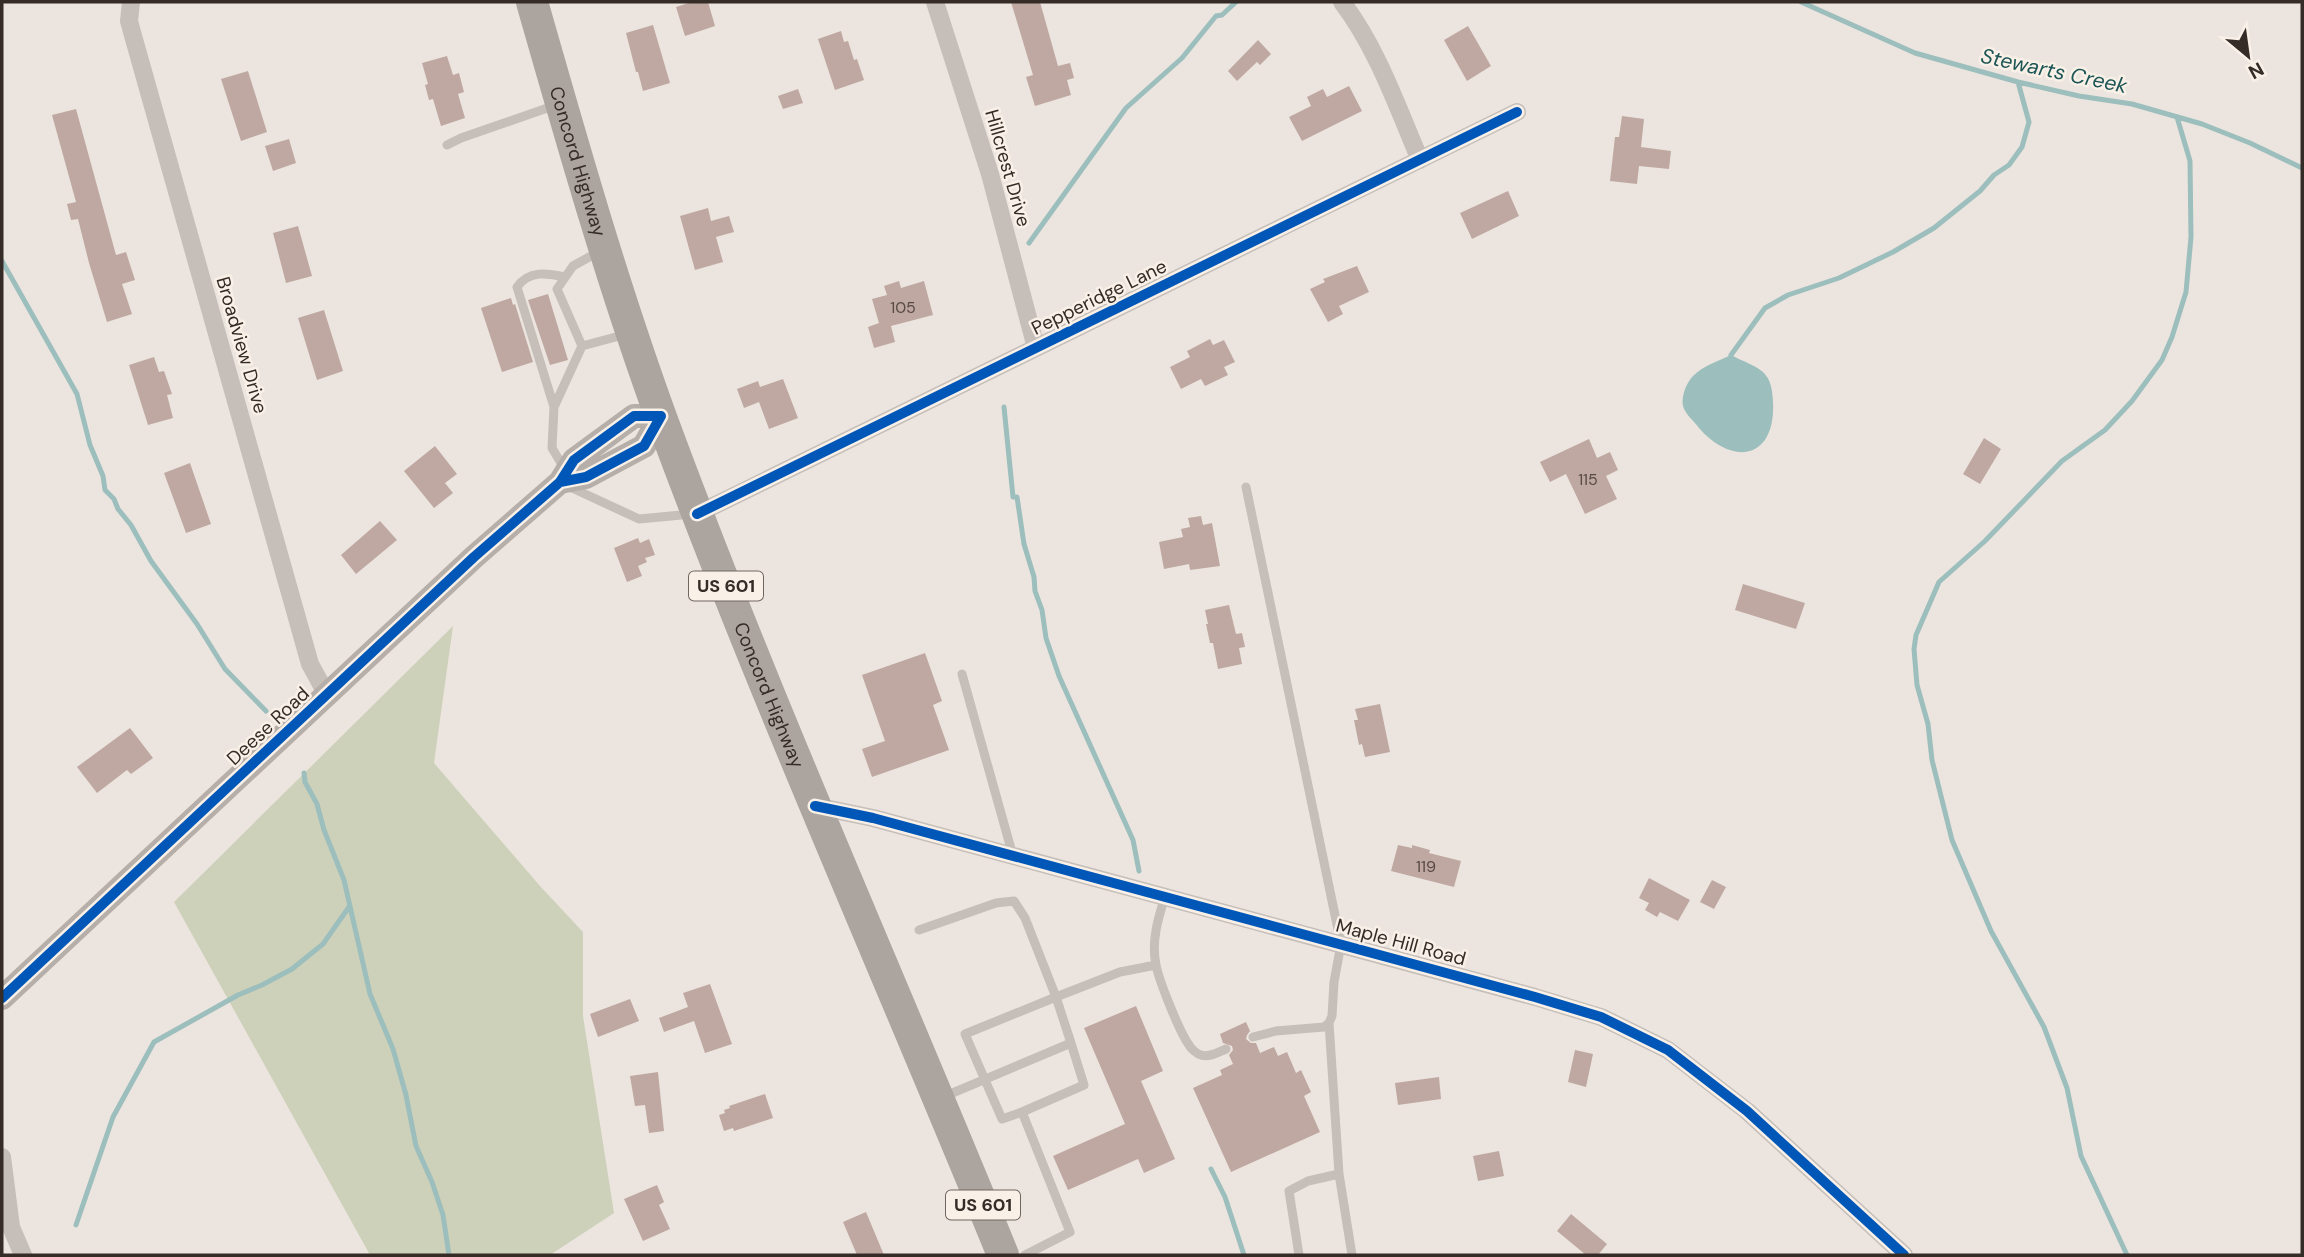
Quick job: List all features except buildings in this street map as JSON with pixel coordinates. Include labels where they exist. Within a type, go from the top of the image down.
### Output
[{"type":"highway","name":"Concord Highway","points":[[532,2],[605,248],[661,416],[815,806],[1003,1255]]},
{"type":"street","name":"Broadview Drive","points":[[131,2],[129,21],[135,45],[310,664],[327,695]]},
{"type":"street","name":"Hillcrest Drive","points":[[934,2],[990,174],[1036,348]]},
{"type":"street","points":[[1342,2],[1372,51],[1420,160]]},
{"type":"street","name":"Pepperidge Lane","points":[[698,514],[1517,112]]},
{"type":"street","name":"Deese Road","points":[[2,998],[563,477],[574,460],[634,416],[661,416]]},
{"type":"street","name":"Maple Hill Road","points":[[815,806],[873,818],[1569,1006],[1635,1032],[1668,1050],[1747,1111],[1904,1255]]},
{"type":"street","points":[[2,1157],[11,1227],[23,1255]]},
{"type":"lane","points":[[447,145],[561,103]]},
{"type":"lane","points":[[554,407],[582,346],[557,289],[573,266],[605,248]]},
{"type":"lane","points":[[565,277],[546,273],[527,276],[517,286],[554,407],[552,448],[563,477],[639,519],[698,514]]},
{"type":"lane","points":[[582,346],[632,333]]},
{"type":"lane","points":[[1246,487],[1341,944],[1329,1023],[1339,1174],[1352,1255]]},
{"type":"lane","points":[[962,674],[1013,856]]},
{"type":"lane","points":[[1165,897],[1156,927],[1156,965],[1189,1046],[1202,1056],[1210,1056],[1226,1049]]},
{"type":"lane","points":[[919,930],[996,902],[1014,901],[1025,918],[1056,997],[1084,1085],[1002,1119],[965,1034],[1056,997],[1120,972],[1156,965]]},
{"type":"lane","points":[[1253,1037],[1276,1031],[1324,1027],[1329,1023]]},
{"type":"lane","points":[[939,1098],[1071,1043]]},
{"type":"lane","points":[[1023,1112],[1070,1233],[1025,1255]]},
{"type":"lane","points":[[1298,1255],[1289,1191],[1308,1181],[1339,1174]]},
{"type":"green space","points":[[453,626],[434,763],[583,932],[583,1016],[614,1213],[550,1255],[370,1255],[174,902]]},
{"type":"water","points":[[1731,355],[1762,371],[1770,382],[1772,391],[1772,421],[1767,436],[1760,446],[1750,451],[1738,452],[1712,440],[1699,428],[1683,406],[1685,390],[1693,376]]},
{"type":"waterway","points":[[1029,243],[1126,108],[1182,58],[1216,16],[1222,15],[1236,2]]},
{"type":"waterway","name":"Stewarts Creek","points":[[1801,2],[1915,53],[2018,82],[2079,96],[2132,104],[2202,124],[2302,168]]},
{"type":"waterway","points":[[1731,355],[1765,308],[1788,295],[1839,278],[1893,252],[1934,228],[2009,165],[2022,147],[2029,122],[2018,82]]},
{"type":"waterway","points":[[2127,1255],[2081,1156],[2067,1088],[2044,1027],[1991,931],[1952,840],[1932,760],[1928,724],[1917,685],[1914,649],[1916,635],[1939,582],[1985,541],[2062,461],[2105,430],[2132,401],[2162,360],[2186,292],[2191,237],[2190,161],[2177,117]]},
{"type":"waterway","points":[[2,261],[77,394],[105,490],[114,499],[151,561],[197,624],[225,669],[266,711]]},
{"type":"waterway","points":[[1004,407],[1013,497],[1017,497],[1024,544],[1042,610],[1046,638],[1059,676],[1133,840],[1139,871]]},
{"type":"waterway","points":[[304,773],[305,782],[317,804],[324,830],[344,880],[370,994],[393,1049],[416,1146],[443,1215],[449,1255]]},
{"type":"waterway","points":[[76,1225],[113,1117],[154,1042],[238,995],[292,969],[323,944],[349,907]]},
{"type":"waterway","points":[[1211,1169],[1225,1197],[1244,1255]]},
{"type":"cycle path","points":[[697,514],[1517,112]]},
{"type":"cycle path","points":[[2,998],[474,557],[560,482],[574,460],[634,416],[661,416],[644,446],[586,477],[560,482]]},
{"type":"cycle path","points":[[815,806],[873,818],[1601,1017],[1668,1050],[1747,1111],[1904,1255]]}]
